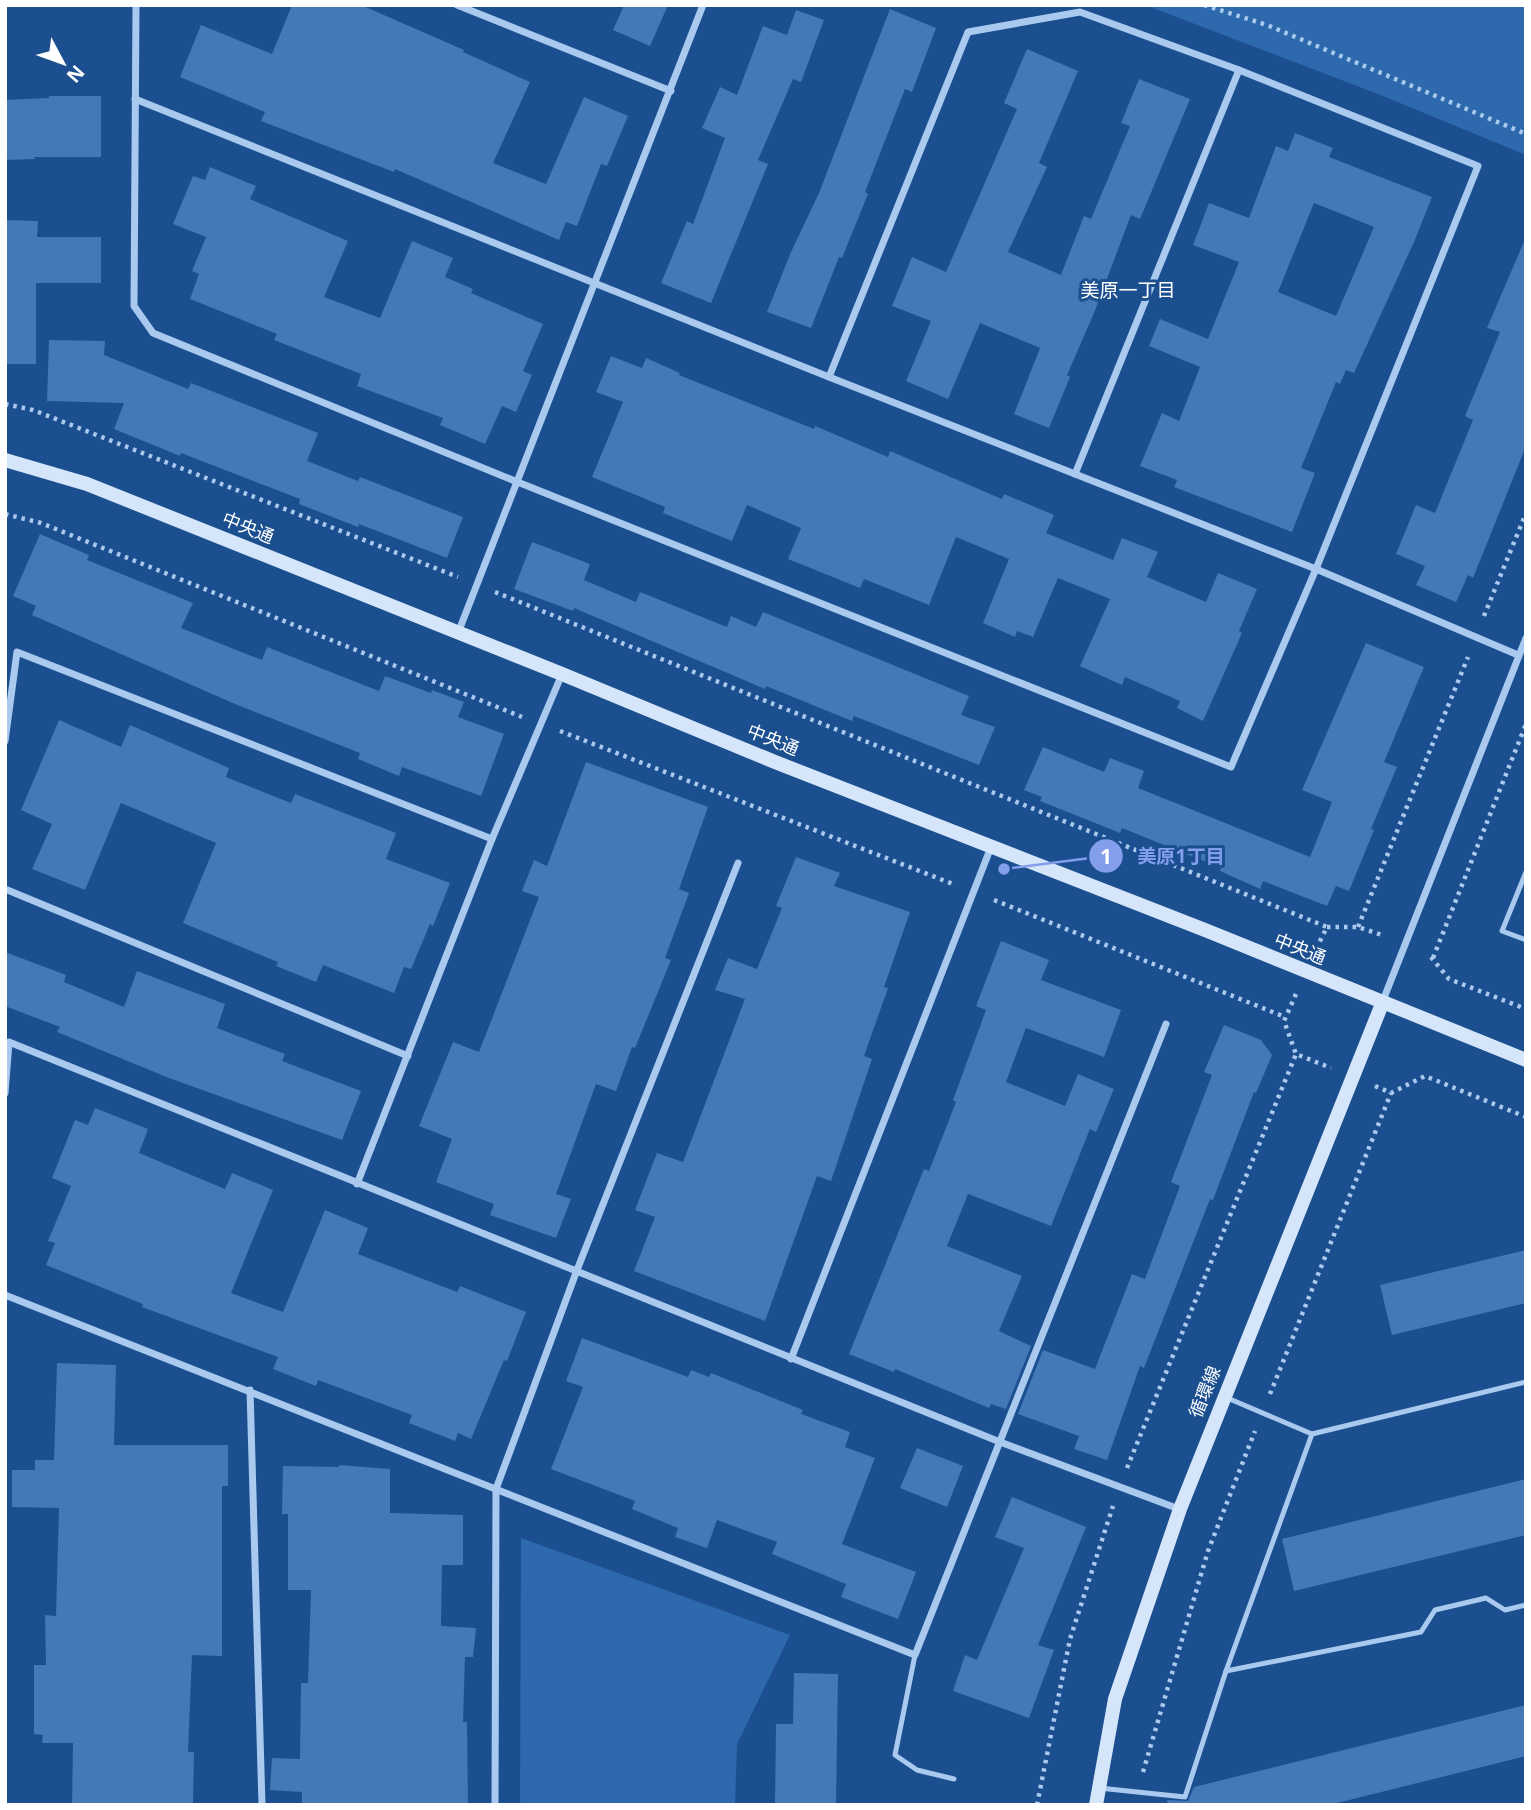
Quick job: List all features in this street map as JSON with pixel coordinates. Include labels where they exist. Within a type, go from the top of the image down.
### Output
[{"type":"street","points":[[136,5],[134,306],[153,333],[1231,767],[1316,569],[1478,166],[1239,70],[1080,12],[968,32],[829,377]]},
{"type":"street","points":[[457,5],[671,91]]},
{"type":"street","points":[[458,632],[592,283],[671,91],[702,5]]},
{"type":"street","points":[[1075,474],[1239,70]]},
{"type":"street","points":[[135,99],[1316,569],[1518,654]]},
{"type":"street","name":"中央通","points":[[5,460],[87,484],[775,762],[1526,1060]]},
{"type":"street","points":[[1382,1004],[1525,641]]},
{"type":"street","points":[[5,741],[17,652],[492,839]]},
{"type":"street","points":[[357,1184],[492,839],[562,674]]},
{"type":"street","points":[[791,1359],[991,847]]},
{"type":"street","points":[[495,1805],[496,1489],[577,1270],[738,863]]},
{"type":"street","points":[[5,889],[408,1056]]},
{"type":"street","name":"循環線","points":[[1096,1805],[1115,1699],[1180,1510],[1382,1004]]},
{"type":"street","points":[[5,1295],[915,1655],[1166,1024]]},
{"type":"street","points":[[5,1093],[9,1042],[791,1359],[1180,1510]]},
{"type":"street","points":[[250,1390],[262,1805]]},
{"type":"lane","points":[[1526,872],[1502,931],[1526,940]]},
{"type":"lane","points":[[1224,1397],[1312,1434],[1526,1382]]},
{"type":"lane","points":[[1185,1805],[1185,1797],[1226,1671],[1312,1434]]},
{"type":"lane","points":[[1226,1671],[1421,1632],[1435,1610],[1486,1598],[1505,1611],[1526,1605]]},
{"type":"lane","points":[[915,1655],[895,1755],[917,1770],[954,1779]]},
{"type":"lane","points":[[1098,1788],[1185,1797]]},
{"type":"path","points":[[1204,5],[1267,25],[1526,134]]},
{"type":"path","points":[[5,404],[33,410],[476,584],[1327,928],[1358,927],[1405,944],[1433,958],[1449,979],[1526,1009]]},
{"type":"path","points":[[1358,927],[1526,513]]},
{"type":"path","points":[[5,514],[41,523],[541,724],[974,892],[1285,1017]]},
{"type":"path","points":[[1433,958],[1526,724]]},
{"type":"path","points":[[1037,1805],[1070,1640],[1119,1487],[1296,1054],[1284,1021],[1327,928]]},
{"type":"path","points":[[1296,1054],[1391,1093]]},
{"type":"path","points":[[1137,1792],[1208,1551],[1391,1093],[1425,1076],[1526,1117]]},
{"type":"shaded area","points":[[1145,5],[1526,5],[1526,155],[1378,94]]},
{"type":"shaded area","points":[[521,1538],[790,1635],[737,1744],[735,1805],[520,1805]]},
{"type":"building","points":[[292,5],[361,5],[530,82],[493,163],[546,184],[584,97],[628,116],[607,166],[601,164],[577,226],[566,222],[559,240],[395,169],[394,172],[261,121],[265,112],[180,77],[201,25],[272,54]]},
{"type":"building","points":[[624,5],[668,5],[650,46],[613,30]]},
{"type":"building","points":[[890,9],[936,28],[912,92],[905,89],[865,192],[868,194],[811,328],[767,312],[819,193]]},
{"type":"building","points":[[796,10],[824,20],[801,82],[793,79],[758,160],[768,164],[711,303],[661,283],[687,221],[693,224],[725,138],[702,128],[720,87],[737,95],[763,26],[787,35]]},
{"type":"building","points":[[1027,49],[1078,71],[1039,163],[1047,167],[1008,252],[1061,275],[1084,216],[1091,219],[1130,126],[1121,123],[1139,79],[1190,99],[1140,219],[1131,215],[1067,375],[1070,377],[1049,428],[1014,414],[1040,348],[980,323],[948,399],[906,381],[931,321],[892,306],[912,257],[946,272],[1017,109],[1004,103]]},
{"type":"building","points":[[49,96],[101,96],[101,157],[5,160],[5,100]]},
{"type":"building","points":[[1295,133],[1333,148],[1329,157],[1432,197],[1354,373],[1346,370],[1340,384],[1336,382],[1301,468],[1315,473],[1292,532],[1174,487],[1177,480],[1140,466],[1162,413],[1179,421],[1200,367],[1149,346],[1160,319],[1208,339],[1239,262],[1193,245],[1209,203],[1249,218],[1276,146],[1288,151]],"holes":[[[1314,203],[1374,227],[1336,316],[1278,292]]]},
{"type":"building","points":[[210,167],[256,186],[250,199],[348,241],[324,297],[380,318],[412,241],[453,258],[445,277],[473,289],[471,293],[543,324],[523,371],[532,375],[516,412],[502,406],[485,444],[440,425],[443,418],[357,386],[361,374],[274,340],[277,334],[190,299],[199,274],[192,271],[206,237],[173,224],[193,176],[205,180]]},
{"type":"building","points":[[5,220],[38,221],[37,237],[101,237],[101,283],[36,283],[36,364],[5,364]]},
{"type":"building","points":[[1526,237],[1526,446],[1473,578],[1468,575],[1456,602],[1416,585],[1425,566],[1396,554],[1416,505],[1435,513],[1473,420],[1465,416],[1500,332],[1487,328]]},
{"type":"building","points":[[49,340],[105,341],[104,355],[188,389],[191,383],[318,433],[307,461],[358,481],[360,477],[463,517],[447,558],[359,524],[358,527],[299,504],[300,499],[114,429],[124,403],[47,401]]},
{"type":"building","points":[[611,356],[642,368],[646,358],[680,373],[679,375],[814,429],[815,426],[888,457],[890,451],[1002,499],[1004,494],[1054,515],[1046,533],[1113,560],[1122,538],[1158,552],[1147,577],[1206,602],[1218,573],[1257,589],[1239,631],[1242,633],[1203,721],[1177,708],[1180,701],[1125,677],[1122,685],[1080,666],[1110,599],[1058,578],[1033,637],[1017,631],[1015,637],[983,623],[1009,559],[956,537],[929,605],[864,579],[860,588],[788,559],[801,528],[747,505],[732,541],[663,513],[665,507],[592,477],[623,402],[596,392]]},
{"type":"building","points":[[40,534],[89,555],[87,560],[193,603],[181,628],[262,660],[267,647],[379,691],[385,676],[464,702],[458,717],[504,734],[481,796],[402,767],[399,776],[358,759],[360,753],[235,704],[32,615],[36,606],[13,596]]},
{"type":"building","points":[[532,542],[590,564],[584,580],[636,602],[640,592],[727,627],[731,616],[756,627],[763,612],[969,696],[961,715],[995,727],[979,765],[854,716],[852,721],[766,686],[765,689],[574,608],[573,611],[514,589]]},
{"type":"building","points":[[1366,643],[1424,667],[1384,762],[1397,767],[1371,829],[1374,830],[1349,891],[1336,886],[1327,906],[1263,881],[1260,889],[1220,871],[1221,868],[1122,828],[1120,833],[1040,801],[1042,797],[1024,790],[1043,747],[1104,772],[1110,758],[1144,771],[1138,788],[1310,857],[1332,802],[1302,790]]},
{"type":"building","points":[[59,720],[121,747],[130,725],[229,768],[226,777],[291,803],[295,794],[396,833],[386,859],[450,883],[433,926],[430,924],[411,969],[404,967],[394,993],[323,965],[316,982],[276,966],[278,962],[183,923],[216,843],[121,803],[85,890],[32,869],[52,824],[21,810]]},
{"type":"building","points":[[586,762],[708,807],[679,889],[689,893],[665,958],[671,960],[635,1048],[632,1047],[616,1091],[596,1084],[556,1194],[571,1199],[556,1238],[490,1215],[494,1204],[436,1182],[452,1139],[419,1126],[453,1042],[479,1052],[539,897],[522,891],[534,860],[547,866]]},
{"type":"building","points":[[796,857],[840,873],[834,886],[910,912],[884,987],[888,988],[864,1056],[872,1059],[831,1181],[817,1176],[765,1321],[634,1271],[655,1217],[635,1210],[657,1153],[683,1162],[745,999],[715,990],[728,958],[757,969],[782,908],[776,906]]},
{"type":"building","points":[[1001,941],[1049,960],[1041,980],[1121,1010],[1104,1057],[1026,1028],[1006,1082],[1065,1106],[1078,1074],[1114,1089],[1096,1132],[1090,1129],[1051,1226],[968,1194],[947,1246],[1022,1276],[999,1331],[1031,1346],[1006,1409],[991,1404],[989,1408],[895,1369],[894,1372],[849,1354],[924,1169],[929,1171],[956,1102],[953,1100],[986,1010],[976,1006]]},
{"type":"building","points":[[5,952],[66,975],[64,982],[124,1007],[137,971],[225,1004],[217,1028],[285,1054],[282,1061],[361,1091],[342,1140],[169,1078],[57,1032],[60,1027],[5,1006]]},
{"type":"building","points":[[1224,1025],[1261,1040],[1272,1055],[1256,1093],[1254,1092],[1213,1200],[1210,1199],[1144,1368],[1140,1366],[1107,1460],[1074,1449],[1079,1436],[1018,1414],[1043,1350],[1095,1369],[1132,1274],[1145,1279],[1180,1186],[1171,1182],[1212,1075],[1204,1072]]},
{"type":"building","points":[[95,1108],[148,1129],[139,1153],[225,1189],[232,1173],[273,1190],[231,1293],[283,1312],[325,1210],[368,1228],[358,1254],[457,1292],[460,1286],[526,1312],[471,1439],[458,1433],[455,1441],[409,1423],[412,1415],[318,1380],[316,1386],[273,1369],[278,1357],[142,1307],[143,1304],[46,1265],[55,1243],[48,1241],[71,1186],[52,1178],[75,1120],[88,1125]]},
{"type":"building","points":[[1526,1250],[1526,1303],[1392,1335],[1380,1285]]},
{"type":"building","points":[[582,1338],[688,1377],[691,1370],[709,1377],[711,1373],[803,1410],[801,1414],[850,1432],[845,1447],[875,1458],[842,1544],[916,1572],[898,1619],[841,1597],[846,1584],[772,1554],[777,1542],[717,1520],[707,1548],[675,1537],[678,1528],[632,1509],[635,1501],[551,1469],[583,1387],[566,1381]]},
{"type":"building","points":[[57,1363],[116,1365],[114,1445],[228,1445],[228,1486],[222,1486],[222,1656],[192,1655],[188,1752],[194,1752],[193,1805],[72,1805],[73,1743],[42,1743],[43,1735],[34,1734],[34,1665],[46,1665],[45,1615],[56,1616],[59,1508],[12,1507],[12,1470],[35,1470],[35,1460],[54,1460]]},
{"type":"building","points":[[917,1448],[963,1466],[947,1507],[900,1488]]},
{"type":"building","points":[[339,1465],[390,1469],[390,1513],[463,1515],[463,1565],[442,1565],[441,1626],[476,1628],[473,1657],[465,1657],[463,1722],[467,1722],[468,1805],[302,1805],[302,1792],[270,1790],[272,1758],[300,1759],[301,1683],[308,1683],[311,1590],[288,1590],[288,1514],[282,1514],[283,1466]]},
{"type":"building","points":[[1526,1479],[1526,1535],[1294,1591],[1282,1539]]},
{"type":"building","points":[[1012,1497],[1086,1527],[1038,1645],[1054,1650],[1029,1718],[953,1691],[965,1655],[977,1660],[1024,1548],[995,1537]]},
{"type":"building","points":[[794,1673],[838,1674],[836,1805],[775,1805],[776,1724],[793,1724]]},
{"type":"building","points":[[1526,1705],[1526,1756],[1329,1805],[1168,1805],[1167,1800],[1188,1801],[1194,1787]]},
{"type":"place","name":"美原1丁目","points":[[1004,869]]},
{"type":"district","name":"美原一丁目","points":[[1128,290]]}]
